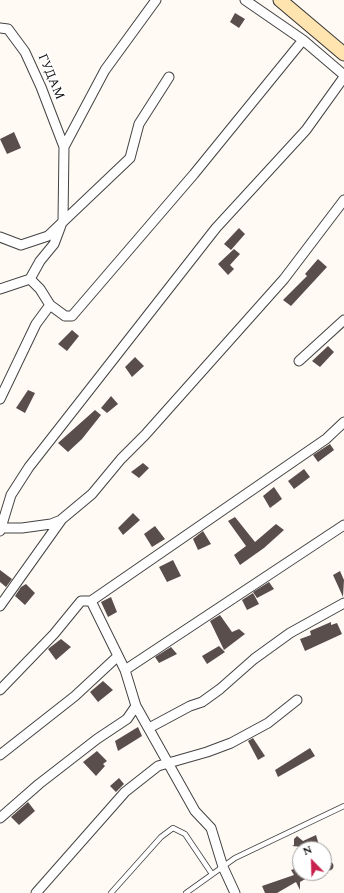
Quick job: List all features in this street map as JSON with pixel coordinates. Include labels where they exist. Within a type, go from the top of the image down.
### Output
[{"type":"main road","points":[[280,0],[344,54]]},
{"type":"street","points":[[0,289],[30,279],[40,261],[54,244],[63,220],[64,147],[105,70],[156,0]]},
{"type":"street","points":[[62,519],[51,524],[1,529],[11,495],[29,467],[216,228],[306,130],[344,76],[303,40],[245,0]]},
{"type":"street","name":"ГУДАМ","points":[[0,28],[8,29],[25,52],[41,87],[64,147]]},
{"type":"street","points":[[30,279],[40,289],[50,305],[65,316],[72,316],[194,174],[303,40]]},
{"type":"street","points":[[0,237],[20,245],[48,236],[63,220],[130,158],[139,124],[169,77]]},
{"type":"street","points":[[0,606],[62,519],[92,494],[121,459],[145,435],[284,279],[344,200]]},
{"type":"street","points":[[0,399],[36,324],[50,305]]},
{"type":"street","points":[[299,361],[344,320]]},
{"type":"street","points":[[0,690],[54,634],[81,601],[91,601],[326,439],[344,422]]},
{"type":"street","points":[[125,670],[344,525]]},
{"type":"street","points":[[91,601],[125,670],[136,706],[149,728],[166,763],[195,811],[211,828],[223,867],[235,893]]},
{"type":"street","points":[[149,728],[190,706],[202,702],[220,690],[254,659],[290,633],[344,603]]},
{"type":"street","points":[[0,755],[75,696],[118,656]]},
{"type":"street","points":[[36,893],[125,792],[158,766],[231,743],[268,723],[297,700]]},
{"type":"street","points":[[0,818],[52,774],[127,719],[136,706]]},
{"type":"lane","points":[[186,893],[235,858],[344,806]]},
{"type":"lane","points":[[112,893],[161,836],[173,828],[185,834],[212,874]]},
{"type":"building","points":[[235,13],[245,19],[239,28],[230,22]]},
{"type":"building","points":[[14,132],[21,148],[7,154],[0,139]]},
{"type":"building","points":[[239,228],[245,234],[231,250],[224,244]]},
{"type":"building","points":[[234,249],[240,254],[230,265],[234,269],[228,275],[218,264]]},
{"type":"building","points":[[318,259],[327,267],[291,306],[283,300],[307,276],[305,274]]},
{"type":"building","points":[[72,330],[79,336],[67,351],[58,344]]},
{"type":"building","points":[[328,346],[334,352],[320,367],[312,361]]},
{"type":"building","points":[[135,357],[144,366],[132,377],[125,367]]},
{"type":"building","points":[[28,390],[35,393],[25,413],[16,408]]},
{"type":"building","points":[[111,396],[118,404],[107,413],[101,408]]},
{"type":"building","points":[[95,410],[101,415],[82,439],[68,452],[58,443]]},
{"type":"building","points":[[330,444],[334,450],[318,462],[313,455]]},
{"type":"building","points":[[143,463],[149,468],[139,478],[131,472]]},
{"type":"building","points":[[304,469],[310,477],[294,489],[288,481]]},
{"type":"building","points":[[274,487],[282,499],[270,508],[263,496]]},
{"type":"building","points":[[133,513],[140,520],[123,535],[118,528]]},
{"type":"building","points":[[235,517],[255,542],[276,524],[284,530],[264,548],[240,565],[234,555],[246,546],[228,521]]},
{"type":"building","points":[[155,526],[165,539],[152,547],[144,534]]},
{"type":"building","points":[[203,531],[211,544],[198,550],[193,539]]},
{"type":"building","points":[[173,560],[181,576],[167,582],[159,567]]},
{"type":"building","points":[[0,570],[12,579],[6,587],[0,582]]},
{"type":"building","points":[[340,571],[344,580],[343,597],[333,575]]},
{"type":"building","points":[[269,582],[274,589],[257,598],[253,592]]},
{"type":"building","points":[[26,584],[35,593],[25,605],[15,596],[21,587]]},
{"type":"building","points":[[253,593],[259,604],[247,610],[242,600]]},
{"type":"building","points":[[111,597],[117,612],[108,617],[101,602]]},
{"type":"building","points":[[220,615],[232,632],[239,629],[245,634],[224,650],[210,621]]},
{"type":"building","points":[[331,622],[331,625],[337,623],[342,634],[305,651],[300,639],[311,635],[310,631]]},
{"type":"building","points":[[61,639],[71,647],[56,660],[48,649]]},
{"type":"building","points":[[219,646],[225,652],[207,664],[202,656]]},
{"type":"building","points":[[171,647],[177,654],[159,663],[155,657]]},
{"type":"building","points":[[103,681],[113,690],[98,702],[90,692]]},
{"type":"building","points":[[138,727],[142,736],[118,751],[115,741]]},
{"type":"building","points":[[253,738],[265,756],[258,760],[248,741]]},
{"type":"building","points":[[310,748],[315,756],[278,777],[275,770]]},
{"type":"building","points":[[97,751],[107,761],[103,764],[105,766],[96,776],[83,762]]},
{"type":"building","points":[[119,778],[124,784],[116,792],[110,786]]},
{"type":"building","points":[[28,802],[35,811],[19,825],[11,817]]},
{"type":"building","points":[[316,835],[318,841],[303,841]]},
{"type":"building","points":[[297,836],[303,841],[294,841]]},
{"type":"building","points":[[292,876],[292,881],[302,881],[300,882],[300,890],[296,882],[277,893],[265,893],[262,886]]}]
